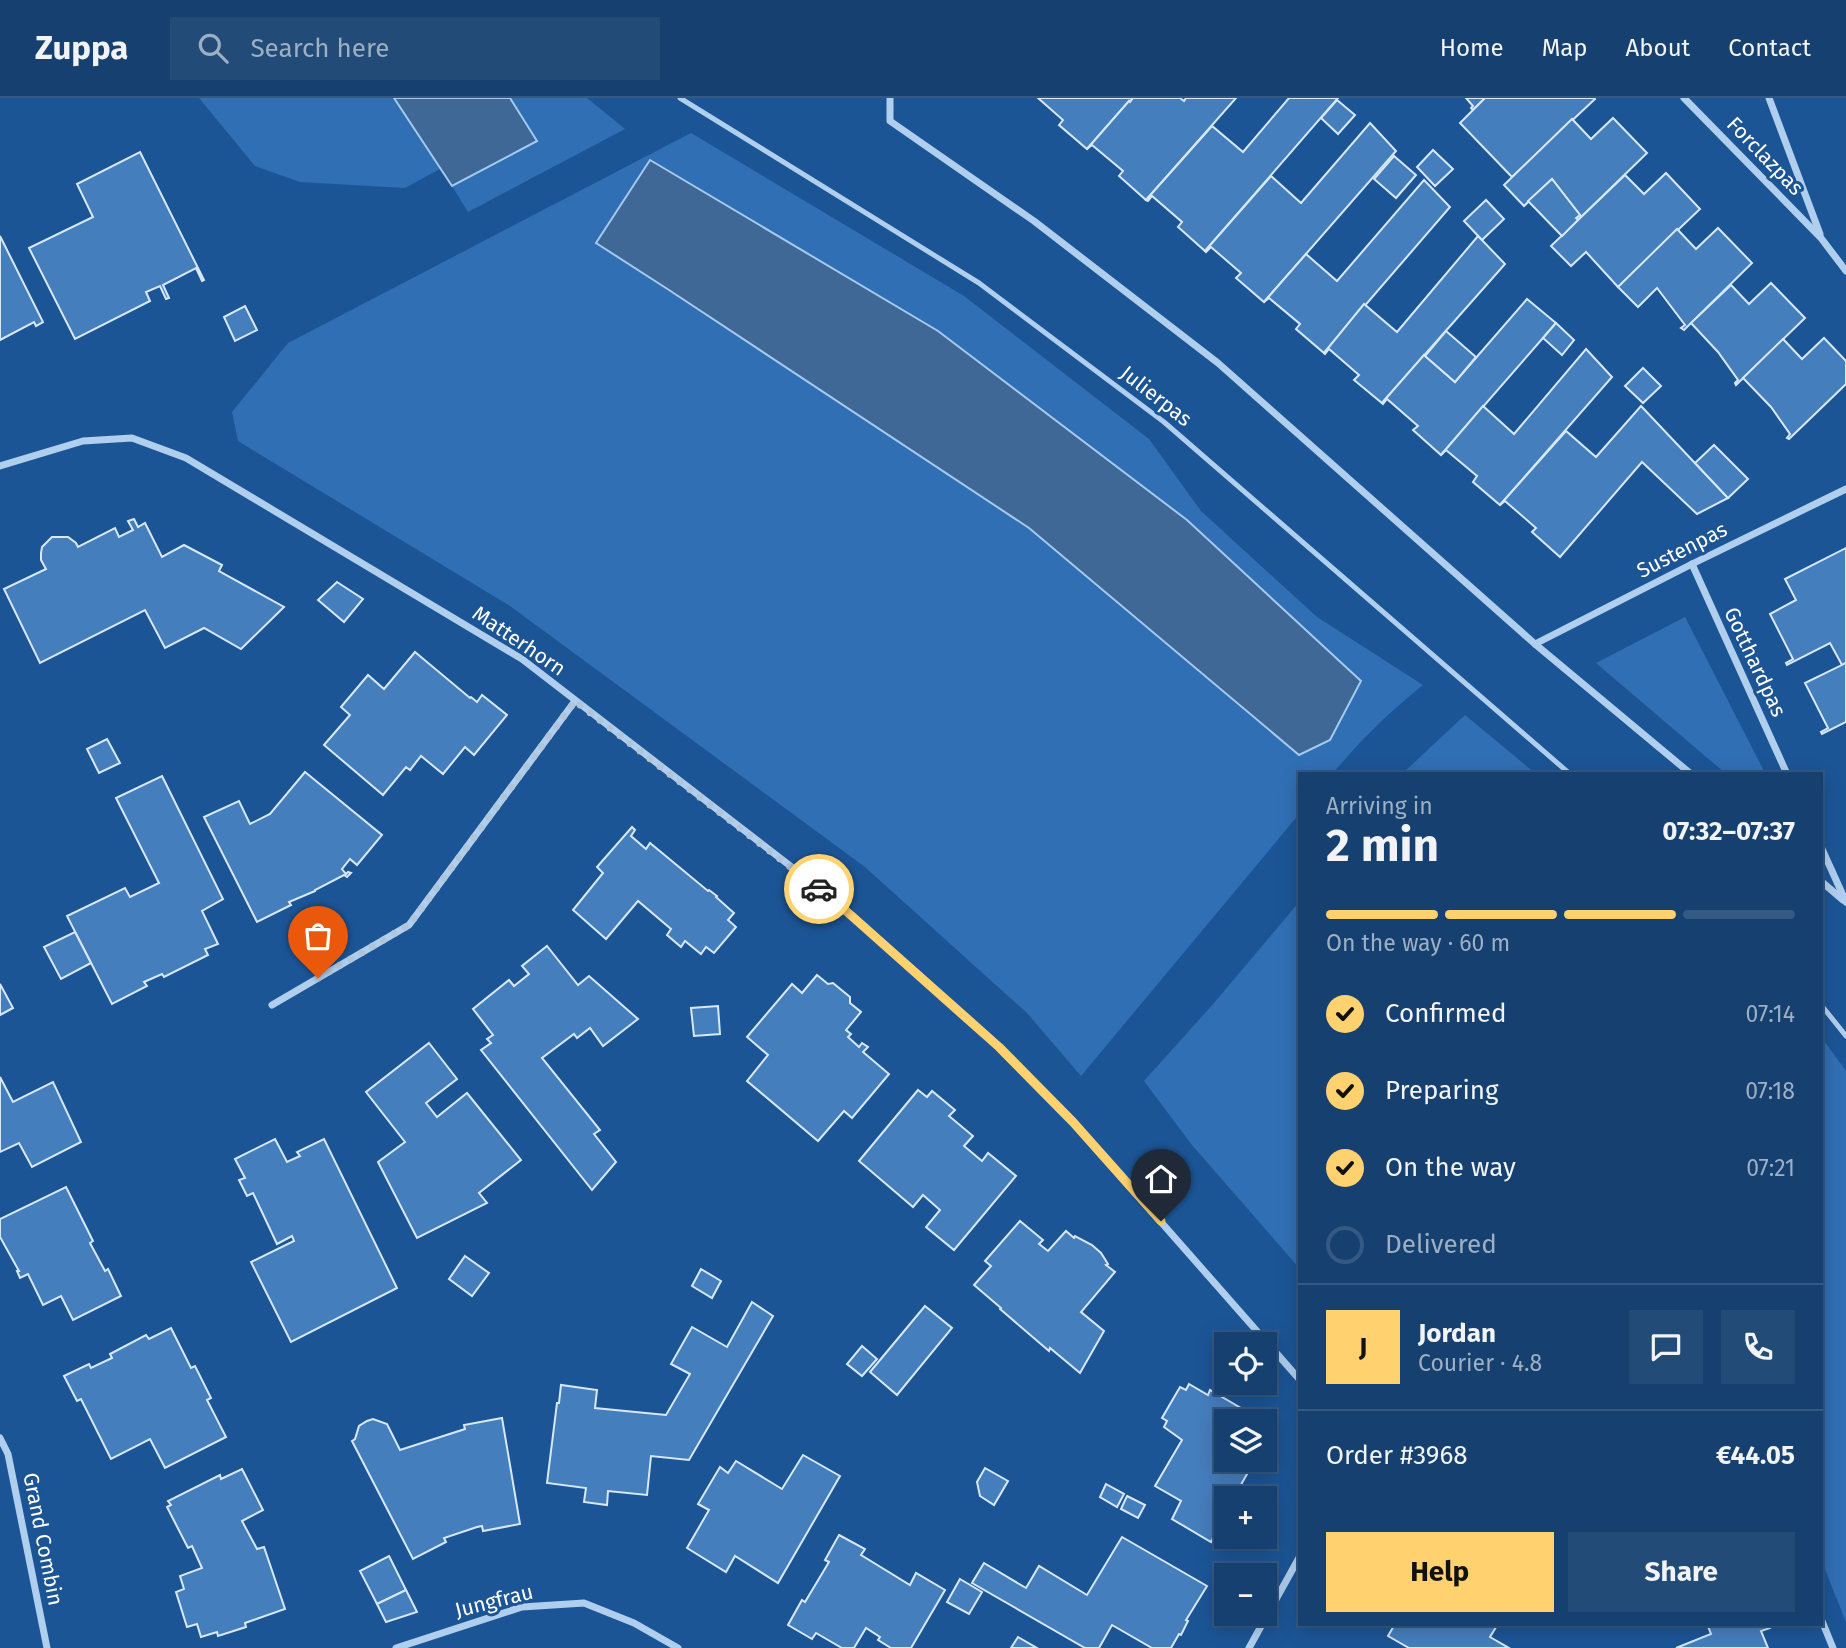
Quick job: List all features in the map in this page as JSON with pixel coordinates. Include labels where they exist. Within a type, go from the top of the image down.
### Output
[{"type":"street","points":[[890,98],[890,121],[1034,221],[1218,363],[1535,644],[1689,772]]},
{"type":"street","name":"Forclazpas","points":[[1684,98],[1821,238],[1846,271]]},
{"type":"street","name":"Forclazpas","points":[[1769,98],[1821,238]]},
{"type":"street","name":"Matterhorn","points":[[0,466],[83,441],[132,438],[186,458],[522,659],[836,902],[999,1047],[1073,1122],[1298,1378]]},
{"type":"street","name":"Sustenpas","points":[[1535,644],[1846,489]]},
{"type":"street","name":"Gotthardpas","points":[[1692,564],[1786,772]]},
{"type":"street","points":[[272,1005],[409,925],[575,701]]},
{"type":"street","points":[[1823,851],[1846,902]]},
{"type":"street","points":[[1823,883],[1846,902]]},
{"type":"street","name":"Grand Combin","points":[[0,1438],[8,1454],[47,1648]]},
{"type":"street","points":[[1250,1648],[1298,1560]]},
{"type":"street","name":"Jungfrau","points":[[396,1648],[523,1607],[584,1603],[634,1623],[678,1648]]},
{"type":"street","points":[[1823,1624],[1832,1648]]},
{"type":"lane","name":"Julierpas","points":[[680,98],[979,283],[1164,422],[1568,772]]},
{"type":"lane","points":[[1823,1007],[1846,1036]]},
{"type":"shaded area","points":[[199,98],[394,98],[440,169],[405,188],[300,182],[255,166]]},
{"type":"shaded area","points":[[394,98],[510,98],[537,141],[452,186]]},
{"type":"shaded area","points":[[510,98],[587,98],[625,129],[468,212],[452,186],[537,141]]},
{"type":"shaded area","points":[[691,133],[964,296],[1149,439],[1201,511],[1317,617],[1423,685],[1375,727],[1334,772],[1298,772],[1298,815],[1081,1076],[1027,1013],[865,867],[510,606],[238,441],[232,412],[288,343]],"holes":[[[650,160],[938,331],[1187,520],[1361,681],[1299,755],[1029,528],[597,244]]]},
{"type":"shaded area","points":[[650,160],[938,331],[1187,520],[1361,681],[1330,740],[1299,755],[1029,528],[596,243]]},
{"type":"shaded area","points":[[1685,617],[1764,772],[1724,772],[1596,663]]},
{"type":"shaded area","points":[[1465,715],[1534,772],[1404,772]]},
{"type":"shaded area","points":[[1298,903],[1298,1267],[1192,1145],[1144,1081]]},
{"type":"shaded area","points":[[1823,1039],[1846,1071],[1846,1622],[1823,1564]]},
{"type":"building","points":[[1038,98],[1133,98],[1087,149],[1059,125],[1063,120]]},
{"type":"building","points":[[1133,98],[1180,98],[1184,101],[1186,98],[1236,98],[1146,200],[1119,176],[1123,171],[1092,145],[1087,149]]},
{"type":"building","points":[[1289,98],[1338,98],[1205,251],[1178,227],[1182,222],[1152,196],[1146,200],[1212,126],[1243,152]]},
{"type":"building","points":[[1466,98],[1485,98],[1473,110]]},
{"type":"building","points":[[1485,98],[1595,99],[1512,177],[1460,123]]},
{"type":"building","points":[[1337,100],[1355,115],[1338,134],[1321,118]]},
{"type":"building","points":[[1613,118],[1647,153],[1578,220],[1576,218],[1580,215],[1552,179],[1524,206],[1504,185],[1572,119],[1591,139]]},
{"type":"building","points":[[1370,123],[1396,151],[1264,302],[1236,278],[1241,273],[1211,247],[1205,251],[1271,176],[1301,203]]},
{"type":"building","points":[[1433,150],[1453,169],[1435,186],[1417,167]]},
{"type":"building","points":[[140,152],[204,280],[202,281],[196,268],[163,285],[169,298],[166,299],[160,286],[146,292],[150,301],[75,339],[29,248],[93,217],[77,184]]},
{"type":"building","points":[[1394,156],[1416,175],[1396,198],[1374,179]]},
{"type":"building","points":[[1666,173],[1700,209],[1618,287],[1586,252],[1571,266],[1551,246],[1625,175],[1644,194]]},
{"type":"building","points":[[1552,179],[1580,215],[1562,236],[1528,201]]},
{"type":"building","points":[[1424,180],[1450,207],[1324,353],[1296,329],[1300,324],[1269,298],[1264,302],[1306,254],[1337,281]]},
{"type":"building","points":[[1486,200],[1504,219],[1482,240],[1464,221]]},
{"type":"building","points":[[1718,228],[1752,263],[1684,330],[1681,328],[1685,325],[1657,288],[1638,307],[1618,287],[1677,229],[1696,249]]},
{"type":"building","points":[[0,236],[43,322],[36,326],[34,322],[0,340]]},
{"type":"building","points":[[1478,236],[1505,264],[1382,403],[1354,380],[1359,375],[1329,349],[1324,353],[1364,304],[1397,332]]},
{"type":"building","points":[[1771,283],[1805,318],[1736,385],[1738,380],[1718,352],[1691,323],[1731,285],[1749,304]]},
{"type":"building","points":[[1527,299],[1556,323],[1441,455],[1413,430],[1418,426],[1387,399],[1382,403],[1424,355],[1455,382]]},
{"type":"building","points":[[245,306],[257,330],[235,341],[224,317]]},
{"type":"building","points":[[1556,323],[1574,340],[1562,355],[1543,338]]},
{"type":"building","points":[[1446,331],[1476,357],[1455,382],[1425,356]]},
{"type":"building","points":[[1824,338],[1846,361],[1846,384],[1789,439],[1787,438],[1790,434],[1771,407],[1743,378],[1783,339],[1802,359]]},
{"type":"building","points":[[1586,349],[1612,377],[1500,505],[1473,482],[1477,476],[1446,450],[1441,455],[1483,406],[1514,434]]},
{"type":"building","points":[[1643,368],[1661,386],[1643,403],[1625,386]]},
{"type":"building","points":[[1641,406],[1728,498],[1697,514],[1642,462],[1560,557],[1532,532],[1536,528],[1505,501],[1500,505],[1566,431],[1596,457]]},
{"type":"building","points":[[1714,445],[1748,479],[1728,498],[1695,463]]},
{"type":"building","points":[[134,519],[138,527],[145,523],[162,557],[184,545],[222,565],[219,571],[284,607],[241,649],[204,628],[165,648],[145,610],[40,663],[4,589],[46,569],[41,560],[42,547],[52,537],[68,537],[78,547],[115,528],[119,537],[133,530],[128,521]]},
{"type":"building","points":[[1846,548],[1846,663],[1842,665],[1830,643],[1787,665],[1786,663],[1793,659],[1770,614],[1796,600],[1785,579]]},
{"type":"building","points":[[337,582],[363,599],[344,622],[318,600]]},
{"type":"building","points":[[415,652],[470,698],[477,702],[482,695],[507,715],[474,755],[465,747],[443,774],[421,756],[410,770],[406,767],[383,795],[324,745],[350,715],[341,707],[368,675],[384,689]]},
{"type":"building","points":[[1846,663],[1846,722],[1822,734],[1821,732],[1828,728],[1805,683]]},
{"type":"building","points":[[107,739],[120,763],[99,773],[87,749]]},
{"type":"building","points":[[305,772],[382,835],[357,865],[350,859],[342,869],[346,874],[351,873],[347,877],[344,875],[289,902],[291,905],[257,922],[204,817],[239,801],[250,824],[270,814]]},
{"type":"building","points":[[162,776],[223,899],[202,911],[218,944],[205,949],[208,955],[164,977],[162,974],[144,982],[147,986],[112,1004],[67,916],[125,888],[130,897],[159,883],[116,798]]},
{"type":"building","points":[[632,827],[635,830],[631,836],[646,849],[650,843],[717,896],[734,913],[728,920],[736,927],[714,953],[706,947],[701,954],[685,941],[681,947],[667,935],[671,929],[638,901],[606,939],[573,910],[603,873],[597,867]]},
{"type":"building","points":[[75,932],[91,963],[61,979],[44,947]]},
{"type":"building","points":[[547,946],[578,985],[589,976],[638,1019],[603,1046],[590,1028],[577,1038],[574,1034],[542,1058],[600,1130],[594,1134],[616,1162],[592,1190],[481,1050],[491,1043],[487,1039],[493,1035],[473,1009],[509,980],[514,986],[529,974],[522,966]]},
{"type":"building","points":[[817,975],[828,984],[833,983],[850,997],[850,1003],[861,1012],[846,1030],[851,1034],[848,1037],[859,1047],[862,1043],[868,1047],[863,1052],[889,1074],[852,1118],[844,1111],[818,1141],[747,1081],[768,1055],[747,1037],[792,984],[802,993]]},
{"type":"building","points":[[0,984],[13,1008],[0,1015]]},
{"type":"building","points":[[718,1006],[720,1034],[694,1036],[691,1008]]},
{"type":"building","points":[[429,1043],[457,1079],[426,1103],[437,1117],[467,1093],[521,1160],[479,1193],[487,1203],[417,1238],[378,1162],[405,1142],[366,1092]]},
{"type":"building","points":[[0,1077],[13,1102],[53,1082],[81,1142],[32,1167],[19,1143],[0,1152]]},
{"type":"building","points":[[918,1090],[927,1097],[932,1091],[955,1110],[949,1116],[973,1136],[964,1146],[982,1161],[988,1153],[1016,1176],[954,1250],[926,1227],[940,1210],[923,1195],[913,1207],[859,1161]]},
{"type":"building","points":[[275,1139],[287,1162],[300,1156],[297,1152],[324,1139],[397,1288],[291,1342],[251,1262],[294,1241],[292,1236],[277,1244],[253,1193],[247,1196],[239,1180],[245,1178],[235,1159]]},
{"type":"building","points":[[66,1187],[93,1241],[90,1243],[105,1271],[108,1269],[121,1296],[73,1320],[61,1296],[43,1305],[28,1274],[20,1278],[19,1271],[0,1237],[0,1219]]},
{"type":"building","points":[[1020,1221],[1043,1240],[1039,1244],[1048,1251],[1066,1231],[1074,1238],[1075,1236],[1092,1245],[1101,1253],[1108,1264],[1106,1265],[1115,1272],[1081,1312],[1104,1331],[1080,1373],[1050,1348],[1049,1351],[974,1285],[991,1266],[985,1261]]},
{"type":"building","points":[[465,1256],[489,1273],[472,1296],[449,1279]]},
{"type":"building","points":[[701,1269],[721,1281],[712,1298],[692,1286]]},
{"type":"building","points":[[752,1302],[773,1316],[689,1460],[651,1456],[647,1495],[608,1491],[607,1505],[584,1502],[586,1488],[547,1483],[561,1385],[597,1390],[595,1408],[666,1415],[690,1374],[671,1364],[692,1327],[727,1347]]},
{"type":"building","points":[[925,1306],[952,1328],[897,1395],[870,1372]]},
{"type":"building","points":[[171,1328],[191,1368],[195,1366],[211,1398],[207,1400],[226,1437],[165,1468],[150,1439],[111,1459],[81,1399],[77,1401],[64,1376],[89,1364],[91,1368],[112,1358],[110,1354],[146,1335],[149,1339]]},
{"type":"building","points":[[862,1346],[877,1359],[862,1376],[847,1364]]},
{"type":"building","points":[[1189,1384],[1208,1395],[1210,1390],[1214,1395],[1242,1409],[1214,1409],[1214,1472],[1248,1472],[1240,1486],[1214,1486],[1214,1539],[1211,1542],[1172,1519],[1181,1501],[1155,1486],[1182,1440],[1164,1427],[1167,1421],[1162,1418],[1180,1387],[1186,1390]]},
{"type":"building","points":[[502,1418],[520,1524],[483,1531],[482,1526],[477,1527],[444,1538],[446,1542],[413,1559],[352,1441],[359,1426],[373,1419],[387,1424],[400,1450],[465,1429],[464,1425]]},
{"type":"building","points":[[803,1455],[840,1476],[778,1583],[735,1556],[726,1572],[687,1548],[709,1510],[698,1504],[720,1467],[728,1473],[736,1461],[782,1489]]},
{"type":"building","points":[[985,1468],[1008,1481],[994,1505],[980,1496],[977,1482]]},
{"type":"building","points":[[242,1469],[263,1510],[242,1521],[257,1549],[264,1547],[285,1609],[245,1623],[246,1627],[218,1636],[217,1632],[201,1637],[197,1624],[187,1627],[176,1592],[184,1589],[180,1576],[202,1568],[192,1546],[188,1548],[167,1507],[171,1505],[168,1501],[220,1475],[221,1479]]},
{"type":"building","points":[[1106,1484],[1124,1494],[1117,1507],[1100,1497]]},
{"type":"building","points":[[1127,1496],[1145,1505],[1138,1518],[1121,1509]]},
{"type":"building","points":[[839,1535],[865,1549],[861,1555],[910,1585],[916,1573],[945,1590],[911,1648],[891,1648],[866,1628],[854,1648],[842,1648],[816,1633],[812,1639],[788,1625],[829,1562],[825,1560]]},
{"type":"building","points":[[1122,1537],[1207,1586],[1186,1620],[1188,1621],[1181,1635],[1179,1634],[1171,1648],[1152,1648],[1112,1625],[1099,1648],[1085,1648],[972,1583],[984,1563],[1026,1588],[1039,1566],[1087,1595]]},
{"type":"building","points":[[389,1556],[406,1590],[377,1604],[360,1571]]},
{"type":"building","points":[[960,1579],[982,1592],[969,1614],[947,1602]]},
{"type":"building","points":[[406,1590],[417,1612],[386,1622],[377,1604]]},
{"type":"building","points":[[1394,1626],[1497,1626],[1490,1637],[1509,1648],[1409,1648],[1388,1636]]},
{"type":"building","points":[[1708,1626],[1770,1628],[1761,1631],[1768,1648],[1676,1648],[1711,1634]]},
{"type":"building","points":[[1018,1637],[1037,1648],[1011,1648]]},
{"type":"way so far","points":[[318,978],[409,925],[575,701],[819,889]]},
{"type":"route","points":[[819,889],[999,1047],[1073,1122],[1161,1221]]}]
